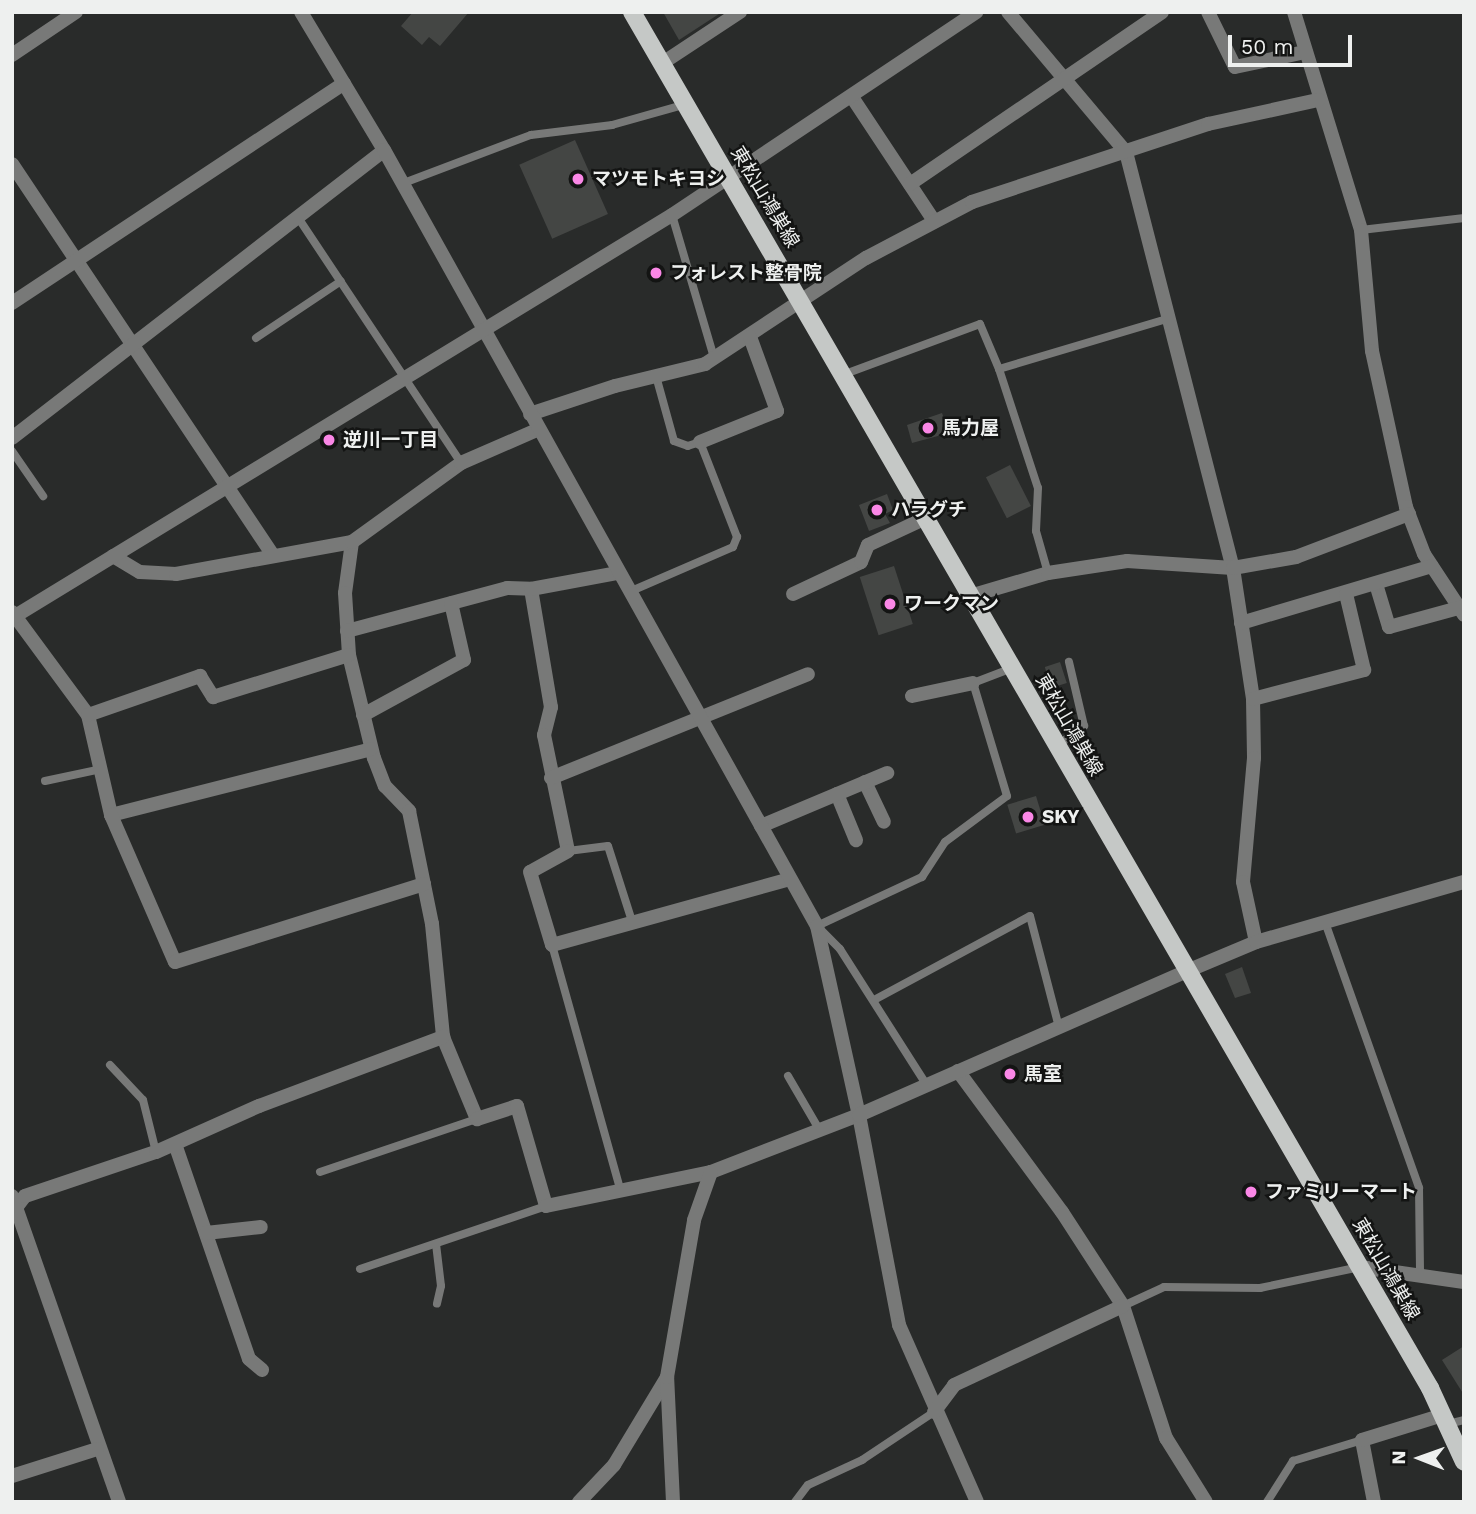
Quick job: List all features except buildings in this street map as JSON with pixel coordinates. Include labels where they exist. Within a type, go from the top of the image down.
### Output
[{"type":"main road","name":"東松山鴻巣線","points":[[632,12],[845,374],[1187,971],[1452,1420],[1464,1462]]},
{"type":"street","points":[[12,55],[76,12]]},
{"type":"street","points":[[661,64],[740,12]]},
{"type":"street","points":[[424,884],[176,962],[111,815],[88,715],[13,616],[405,375],[483,331],[672,215],[976,12]]},
{"type":"street","points":[[1008,12],[1125,152],[1233,568],[1253,699],[1254,758],[1243,882],[1256,942]]},
{"type":"street","points":[[910,184],[1161,12]]},
{"type":"street","points":[[1208,12],[1235,67],[1305,52]]},
{"type":"street","points":[[1294,12],[1318,100],[1361,230],[1372,351],[1409,514],[1432,566],[1461,612],[1389,627],[1376,584]]},
{"type":"street","points":[[304,14],[384,150],[537,430],[817,926],[859,1115],[899,1325],[934,1412],[977,1502]]},
{"type":"street","points":[[15,296],[79,260],[344,83]]},
{"type":"street","points":[[852,97],[934,221]]},
{"type":"street","points":[[530,414],[714,358],[750,337],[866,258],[934,221],[1030,181],[1208,124],[1318,100]]},
{"type":"street","points":[[12,438],[384,150]]},
{"type":"street","points":[[15,173],[79,260],[272,554]]},
{"type":"street","points":[[700,442],[777,411],[750,337]]},
{"type":"street","points":[[113,556],[139,572],[176,574],[272,554],[352,542],[461,463],[537,430]]},
{"type":"street","points":[[970,596],[1048,573],[1127,561],[1233,568],[1296,557],[1409,514]]},
{"type":"street","points":[[793,594],[862,562],[868,545],[926,518]]},
{"type":"street","points":[[352,542],[345,593],[349,655],[371,749],[385,786],[409,811],[441,984],[443,1037],[477,1119],[517,1106],[546,1206],[620,1188],[711,1172],[821,1133],[926,1084],[1256,942],[1464,883]]},
{"type":"street","points":[[1241,623],[1346,594],[1432,566]]},
{"type":"street","points":[[347,631],[507,588],[531,589],[617,572]]},
{"type":"street","points":[[531,589],[551,707],[544,735],[568,851],[530,872],[552,945],[790,879]]},
{"type":"street","points":[[1253,699],[1364,670],[1346,594]]},
{"type":"street","points":[[363,715],[464,660],[451,603]]},
{"type":"street","points":[[88,715],[200,677],[212,697],[349,655]]},
{"type":"street","points":[[551,778],[808,674]]},
{"type":"street","points":[[912,696],[972,683]]},
{"type":"street","points":[[111,815],[371,749]]},
{"type":"street","points":[[761,826],[887,773]]},
{"type":"street","points":[[864,782],[884,822]]},
{"type":"street","points":[[837,794],[856,840]]},
{"type":"street","points":[[119,1502],[97,1449],[36,1255],[13,1206],[25,1196],[156,1152],[259,1106],[443,1037]]},
{"type":"street","points":[[958,1071],[1062,1212],[1123,1306],[1166,1438],[1206,1502]]},
{"type":"street","points":[[175,1144],[249,1359],[262,1370]]},
{"type":"street","points":[[673,1502],[667,1377],[694,1220],[711,1172]]},
{"type":"street","points":[[206,1233],[261,1227]]},
{"type":"street","points":[[1360,1267],[1464,1282]]},
{"type":"street","points":[[934,1412],[954,1385],[1123,1306]]},
{"type":"street","points":[[579,1502],[614,1465],[667,1377]]},
{"type":"street","points":[[1374,1502],[1362,1440],[1452,1420]]},
{"type":"street","points":[[12,1476],[97,1449]]},
{"type":"lane","points":[[401,184],[531,135],[612,125],[686,104]]},
{"type":"lane","points":[[672,215],[714,358]]},
{"type":"lane","points":[[297,216],[461,463]]},
{"type":"lane","points":[[1361,230],[1464,218]]},
{"type":"lane","points":[[256,338],[341,281]]},
{"type":"lane","points":[[999,369],[1167,319]]},
{"type":"lane","points":[[845,374],[980,324],[999,369],[1038,488],[1036,531],[1048,573]]},
{"type":"lane","points":[[628,592],[733,547],[737,537],[700,442],[688,446],[674,441],[656,376]]},
{"type":"lane","points":[[12,451],[43,496]]},
{"type":"lane","points":[[1057,746],[1084,726],[1069,662]]},
{"type":"lane","points":[[926,1084],[840,949],[817,926],[922,877],[944,842],[1007,796],[972,683],[1012,668]]},
{"type":"lane","points":[[45,781],[101,769]]},
{"type":"lane","points":[[568,851],[608,846],[632,921]]},
{"type":"lane","points":[[874,1000],[1030,916],[1059,1027]]},
{"type":"lane","points":[[1325,922],[1419,1188],[1420,1276]]},
{"type":"lane","points":[[552,945],[620,1188]]},
{"type":"lane","points":[[110,1065],[142,1100],[156,1152]]},
{"type":"lane","points":[[788,1076],[821,1133]]},
{"type":"lane","points":[[320,1172],[477,1119]]},
{"type":"lane","points":[[360,1269],[546,1206]]},
{"type":"lane","points":[[436,1244],[440,1286],[437,1304]]},
{"type":"lane","points":[[1123,1306],[1164,1287],[1260,1288],[1360,1267]]},
{"type":"lane","points":[[795,1502],[808,1485],[862,1460],[934,1412]]},
{"type":"lane","points":[[1267,1502],[1293,1461],[1362,1440]]},
{"type":"place","name":"マツモトキヨシ","points":[[578,179]]},
{"type":"place","name":"フォレスト整骨院","points":[[656,273]]},
{"type":"place","name":"馬力屋","points":[[928,428]]},
{"type":"place","name":"逆川一丁目","points":[[329,440]]},
{"type":"place","name":"ハラグチ","points":[[877,510]]},
{"type":"place","name":"ワークマン","points":[[890,604]]},
{"type":"place","name":"SKY","points":[[1028,817]]},
{"type":"place","name":"馬室","points":[[1010,1074]]},
{"type":"place","name":"ファミリーマート","points":[[1251,1192]]}]
